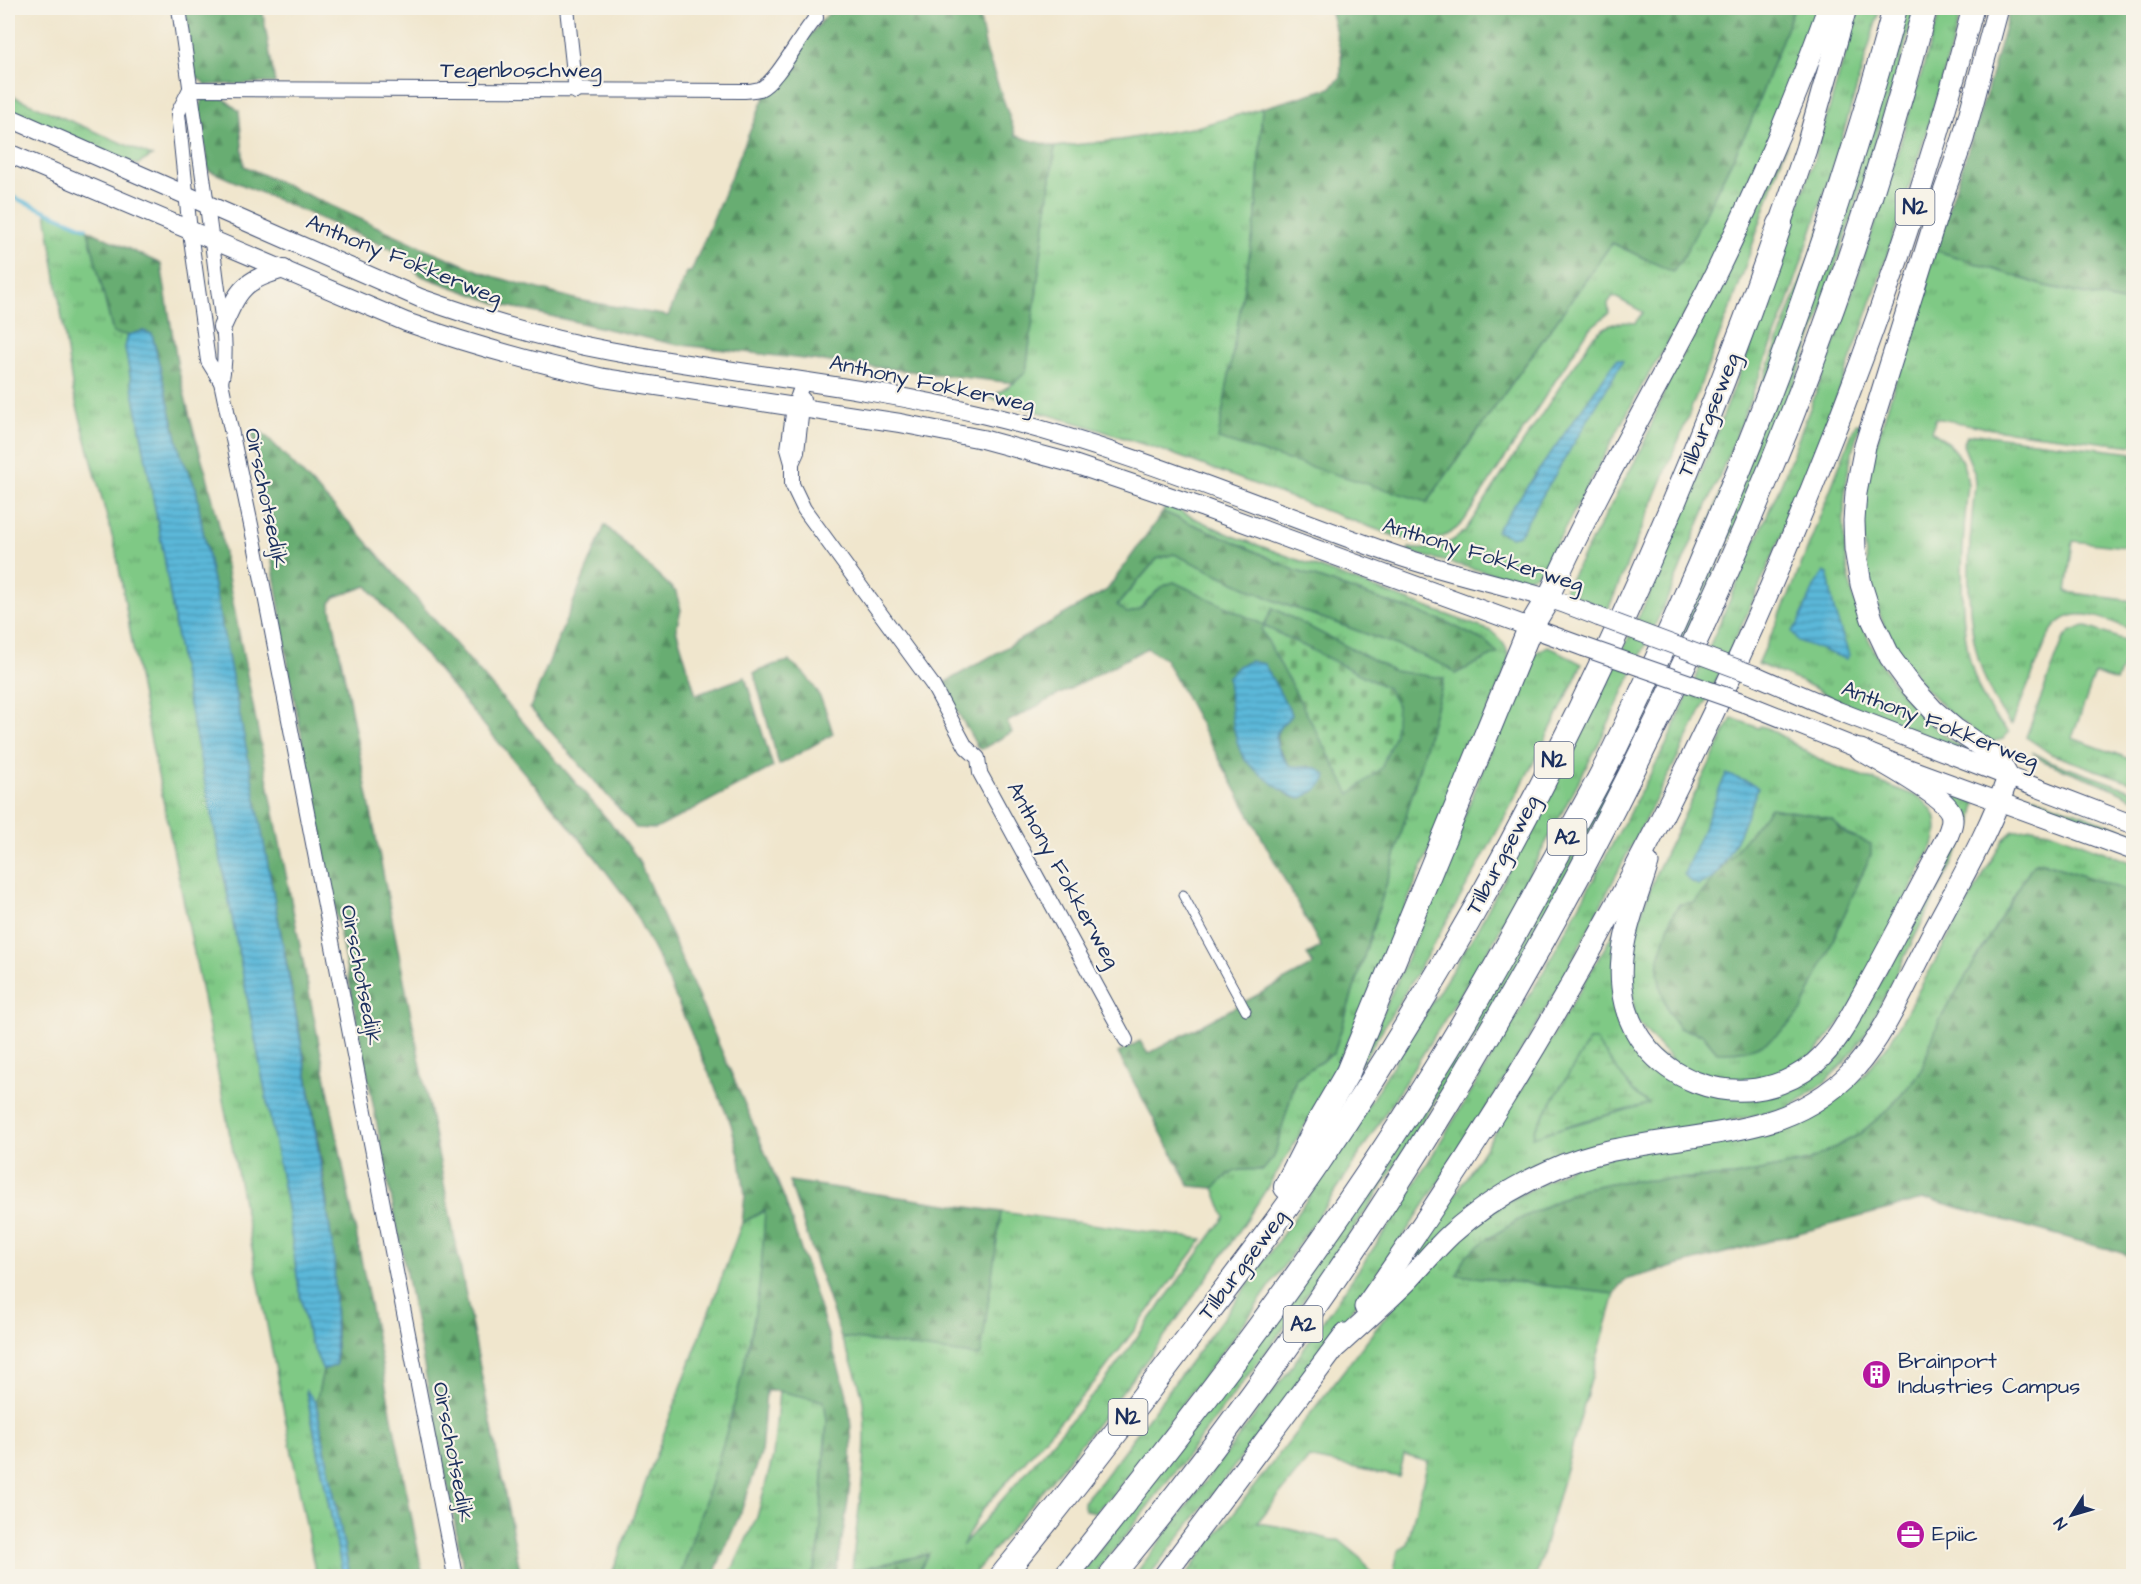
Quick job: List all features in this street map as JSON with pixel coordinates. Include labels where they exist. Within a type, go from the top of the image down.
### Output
[{"type":"highway","points":[[1530,628],[1548,598],[1637,419],[1713,279],[1777,138],[1828,8]]},
{"type":"highway","name":"Tilburgseweg","points":[[1002,1576],[1062,1503],[1251,1256],[1318,1163],[1395,1043],[1468,919],[1571,728],[1636,590],[1699,444],[1754,299],[1806,149],[1846,8]]},
{"type":"highway","name":"Tilburgseweg","points":[[1066,1576],[1260,1326],[1396,1131],[1503,955],[1614,750],[1680,608],[1743,463],[1801,312],[1849,164],[1895,8]]},
{"type":"highway","name":"A2","points":[[1111,1576],[1284,1353],[1380,1210],[1461,1083],[1527,971],[1637,764],[1705,622],[1769,474],[1826,323],[1877,173],[1925,8]]},
{"type":"highway","name":"N2","points":[[1164,1576],[1337,1346],[1414,1239],[1500,1106],[1567,994],[1659,825],[1746,643],[1795,531],[1846,402],[1921,191],[1973,8]]},
{"type":"highway","name":"N2","points":[[1998,8],[1963,139],[1865,446],[1857,484],[1854,521],[1855,549],[1867,607],[1890,657],[1912,687],[1934,711],[1961,733],[1997,757],[2008,777]]},
{"type":"highway","name":"N2","points":[[1251,1256],[1320,1120],[1348,1072],[1530,628]]},
{"type":"highway","name":"N2","points":[[1659,825],[1623,947],[1622,988],[1634,1027],[1648,1049],[1660,1060],[1678,1074],[1696,1083],[1740,1091],[1778,1084],[1813,1064],[1836,1040],[1875,973],[1947,837],[1951,824],[1950,812],[1938,798],[1862,750]]},
{"type":"highway","points":[[2000,802],[2008,777]]},
{"type":"highway","name":"N2","points":[[1337,1346],[1409,1279],[1451,1234],[1490,1204],[1530,1180],[1570,1162],[1608,1151],[1766,1123],[1792,1113],[1831,1089],[1854,1069],[1877,1037],[1976,853],[2000,802]]},
{"type":"main road","name":"Anthony Fokkerweg","points":[[8,117],[420,298],[520,331],[608,351],[951,408],[1028,427],[1165,470],[1413,561],[1548,598],[1757,676],[1838,711],[2133,825]]},
{"type":"main road","name":"Anthony Fokkerweg","points":[[8,153],[406,322],[460,341],[604,378],[900,423],[982,439],[1071,464],[1204,508],[1584,648],[1744,703],[1862,750],[2133,850]]},
{"type":"main road","points":[[222,327],[232,304],[242,289],[260,277],[284,270]]},
{"type":"street","name":"Oirschotsedijk","points":[[179,8],[208,205],[222,327],[225,365],[221,382]]},
{"type":"street","points":[[567,8],[576,92]]},
{"type":"street","name":"Tegenboschweg","points":[[190,89],[745,91],[760,89],[771,81],[816,13]]},
{"type":"street","name":"Oirschotsedijk","points":[[190,89],[178,113],[190,232],[208,361],[221,382],[255,544],[455,1576]]},
{"type":"street","name":"Anthony Fokkerweg","points":[[803,382],[788,449],[792,462],[792,484],[804,509],[932,684],[966,747],[978,758],[980,773],[1126,1040]]},
{"type":"street","points":[[1183,895],[1246,1011]]},
{"type":"green space","points":[[184,8],[262,8],[275,83],[207,85],[194,75]]},
{"type":"green space","points":[[837,8],[978,8],[986,50],[1016,136],[1055,147],[1026,372],[1014,383],[673,344],[502,305],[422,276],[391,249],[208,170],[199,111],[203,98],[217,93],[239,111],[244,166],[489,275],[578,300],[668,316],[687,272],[691,272],[765,95],[794,54],[826,16]]},
{"type":"green space","points":[[1330,8],[1794,8],[1750,124],[1684,256],[1673,272],[1612,243],[1427,502],[1218,439],[1256,216],[1262,108],[1330,88],[1341,77],[1341,54]]},
{"type":"green space","points":[[1794,8],[1823,8],[1773,137],[1694,300],[1644,382],[1544,567],[1533,576],[1510,578],[1408,552],[1409,548],[1439,547],[1465,531],[1592,338],[1612,324],[1635,323],[1643,312],[1613,296],[1608,303],[1609,313],[1589,329],[1464,521],[1449,534],[1433,540],[1416,541],[1397,537],[1170,453],[990,398],[1014,383],[1026,372],[1055,147],[1121,140],[1197,127],[1262,108],[1256,216],[1427,502],[1612,243],[1673,271],[1684,256],[1750,124]]},
{"type":"green space","points":[[1859,8],[1880,8],[1836,158],[1787,306],[1728,456],[1666,602],[1599,743],[1490,948],[1341,1183],[1250,1315],[1114,1494],[1095,1512],[1085,1510],[1083,1502],[1238,1298],[1327,1171],[1474,935],[1583,732],[1649,595],[1710,450],[1768,300],[1816,153]]},
{"type":"green space","points":[[1904,8],[1915,8],[1903,54],[1819,319],[1761,471],[1629,757],[1520,964],[1371,1204],[1273,1343],[1116,1548],[1093,1576],[1079,1576],[1266,1333],[1622,754]]},
{"type":"green space","points":[[1941,8],[1962,8],[1915,169],[1862,328],[1803,485],[1770,562],[1723,666],[1667,779],[1539,1020],[1484,1112],[1406,1232],[1313,1363],[1149,1576],[1134,1576],[1292,1366],[1393,1220],[1540,978],[1666,745],[1783,479],[1841,327],[1890,177]]},
{"type":"green space","points":[[2010,8],[2133,8],[2133,304],[2045,286],[1935,250],[1987,91]]},
{"type":"green space","points":[[8,94],[152,156],[137,165],[8,110]]},
{"type":"green space","points":[[1787,143],[1738,288],[1680,437],[1608,610],[1564,591],[1642,448],[1667,385]]},
{"type":"green space","points":[[46,212],[88,230],[113,333],[128,335],[125,348],[164,556],[182,670],[287,1206],[299,1289],[309,1338],[323,1370],[316,1403],[306,1392],[343,1576],[316,1576],[139,682],[116,551],[73,391]]},
{"type":"green space","points":[[88,230],[161,264],[178,368],[221,533],[423,1576],[350,1576],[316,1403],[323,1370],[336,1365],[333,1265],[322,1166],[288,970],[196,488],[181,456],[152,334],[143,331],[128,335],[113,333]]},
{"type":"green space","points":[[1935,250],[2045,286],[2133,304],[2133,446],[1992,429],[1936,418],[1931,431],[1957,453],[1964,466],[1968,485],[1962,581],[1963,616],[1968,650],[1976,682],[1990,709],[2009,732],[2003,739],[1990,742],[1950,713],[1923,686],[1893,643],[1881,618],[1870,584],[1862,525],[1867,475]]},
{"type":"green space","points":[[1856,423],[1860,423],[1860,426],[1848,472],[1844,518],[1847,565],[1857,609],[1875,652],[1900,691],[1931,725],[1970,753],[1843,704],[1807,684],[1758,664],[1793,586]]},
{"type":"green space","points":[[252,432],[261,432],[269,439],[361,535],[620,834],[638,859],[785,1200],[846,1391],[851,1437],[850,1484],[835,1576],[806,1576],[814,1570],[820,1543],[827,1420],[824,1401],[779,1391],[766,1391],[761,1454],[740,1514],[713,1576],[680,1576],[713,1476],[742,1375],[758,1295],[765,1210],[742,1223],[745,1195],[740,1159],[731,1124],[661,964],[629,902],[596,858],[367,586],[335,597],[330,603],[521,1576],[465,1576],[291,683]]},
{"type":"green space","points":[[1976,434],[2133,453],[2133,548],[2073,541],[2066,592],[2133,601],[2133,630],[2088,615],[2077,615],[2057,624],[2049,635],[2012,724],[2009,723],[1993,697],[1981,668],[1970,608],[1970,546],[1975,485],[1974,472],[1963,445],[1967,436]]},
{"type":"green space","points":[[1166,505],[1233,536],[1491,631],[1504,645],[1509,662],[1359,1018],[1326,1087],[1277,1172],[1196,1293],[1154,1351],[1064,1465],[972,1576],[917,1576],[928,1554],[852,1571],[864,1466],[865,1423],[859,1386],[841,1337],[980,1354],[1001,1212],[1203,1239],[1099,1377],[982,1510],[962,1546],[1105,1381],[1225,1217],[1214,1188],[1236,1171],[1263,1170],[1274,1157],[1296,1078],[1334,1053],[1395,856],[1444,679],[1394,672],[1273,608],[1264,626],[1174,582],[1149,598],[1138,611],[1127,613],[1117,606],[1157,559],[1174,554],[1278,602],[1405,648],[1450,668],[1497,653],[1486,642],[1446,622],[1294,570],[1231,540],[1163,512]]},
{"type":"green space","points":[[1163,512],[1231,540],[1294,570],[1446,622],[1486,642],[1498,653],[1455,674],[1450,668],[1405,648],[1278,602],[1174,554],[1157,559],[1117,605],[1127,613],[1135,611],[1141,608],[1159,589],[1174,582],[1264,625],[1273,608],[1394,671],[1444,678],[1395,856],[1334,1053],[1296,1078],[1274,1157],[1263,1170],[1236,1171],[1214,1188],[1190,1186],[1118,1053],[1140,1041],[1148,1054],[1313,965],[1307,954],[1321,947],[1165,659],[1147,648],[1007,722],[1012,732],[982,749],[978,748],[942,684],[1107,590]],"holes":[[[1264,626],[1387,688],[1350,793],[1262,630]],[[1228,677],[1289,709],[1291,715],[1278,729],[1276,744],[1290,766],[1299,768],[1309,766],[1316,790],[1300,799],[1290,796],[1247,761],[1236,736]]]},
{"type":"green space","points":[[605,525],[676,592],[681,610],[676,629],[696,695],[745,677],[773,767],[656,829],[636,828],[530,708]]},
{"type":"green space","points":[[1264,626],[1387,688],[1397,705],[1395,734],[1381,768],[1350,794],[1262,630]]},
{"type":"green space","points":[[2084,626],[2130,642],[2133,653],[2129,652],[2116,681],[2095,674],[2072,738],[2133,760],[2133,783],[2051,754],[2026,737],[2063,640],[2070,632]]},
{"type":"green space","points":[[1548,646],[1582,664],[1532,766],[1462,895],[1403,996],[1340,1096],[1375,1030],[1427,913],[1522,669],[1535,653]]},
{"type":"green space","points":[[789,661],[813,684],[827,713],[833,734],[779,765],[754,673]]},
{"type":"green space","points":[[1732,718],[1759,728],[1760,726],[1768,728],[1824,762],[1919,797],[1932,810],[1937,825],[1936,839],[1852,1007],[1816,1053],[1763,1082],[1694,1076],[1681,1070],[1635,1019],[1628,948],[1657,871]],"holes":[[[1832,820],[1871,854],[1802,1010],[1717,1051],[1703,1035],[1679,1028],[1668,1011],[1658,973],[1671,918],[1679,904],[1694,903]]]},
{"type":"green space","points":[[2032,752],[2049,761],[2133,791],[2133,798],[2043,761]]},
{"type":"green space","points":[[2010,788],[2133,833],[2133,840],[2008,793]]},
{"type":"green space","points":[[1952,795],[1976,802],[1972,824],[1866,1033],[1846,1061],[1825,1082],[1789,1108],[1571,1156],[1391,1289],[1485,1148],[1629,906],[1620,946],[1638,1042],[1729,1095],[1836,1051],[1857,1026],[1963,824],[1959,805]],"holes":[[[1589,1041],[1596,1042],[1632,1090],[1648,1104],[1534,1136],[1535,1129]]]},
{"type":"green space","points":[[1770,808],[1816,815],[1832,820],[1846,834],[1871,844],[1871,854],[1802,1010],[1784,1030],[1755,1048],[1717,1052],[1703,1035],[1679,1028],[1668,1011],[1658,973],[1659,958],[1671,918],[1680,904],[1694,903]]},
{"type":"green space","points":[[2032,828],[2049,831],[2133,863],[2133,893],[2043,862],[2033,864],[1939,1021],[1920,1073],[1889,1109],[1858,1135],[1809,1161],[1735,1176],[1617,1182],[1581,1189],[1520,1219],[1484,1241],[1457,1275],[1615,1294],[1536,1576],[1393,1576],[1398,1551],[1407,1544],[1428,1462],[1404,1455],[1399,1477],[1309,1458],[1257,1523],[1339,1540],[1361,1558],[1373,1576],[1185,1576],[1412,1282],[1475,1221],[1573,1166],[1838,1097],[1862,1077],[1888,1045],[2003,840],[2013,831]]},
{"type":"green space","points":[[2042,862],[2133,893],[2133,1258],[1932,1200],[1922,1200],[1628,1279],[1620,1285],[1615,1294],[1457,1275],[1466,1256],[1484,1241],[1520,1219],[1581,1189],[1616,1182],[1735,1176],[1809,1161],[1858,1135],[1889,1109],[1920,1073],[1939,1021],[2033,864]]},
{"type":"green space","points":[[1589,1041],[1596,1041],[1632,1090],[1648,1104],[1533,1137],[1535,1129]]},
{"type":"green space","points":[[789,1181],[1001,1212],[981,1354],[979,1356],[841,1337]]},
{"type":"green space","points":[[766,1210],[759,1293],[751,1340],[724,1442],[680,1576],[611,1576],[742,1223]]},
{"type":"green space","points":[[779,1391],[824,1401],[827,1420],[820,1543],[814,1570],[806,1576],[729,1576],[757,1517],[773,1456]]},
{"type":"green space","points":[[928,1554],[917,1576],[852,1576],[852,1571]]},
{"type":"water","points":[[143,331],[152,334],[181,456],[196,488],[307,1075],[334,1257],[336,1365],[323,1370],[309,1338],[299,1289],[287,1206],[182,670],[164,556],[125,348],[128,335]]},
{"type":"water","points":[[1617,359],[1623,361],[1519,535],[1511,537],[1496,531]]},
{"type":"water","points":[[1824,572],[1828,574],[1834,610],[1849,655],[1846,659],[1798,641],[1792,631],[1798,624],[1815,585]]},
{"type":"water","points":[[1250,661],[1264,664],[1289,709],[1291,715],[1276,736],[1283,757],[1290,766],[1317,768],[1326,775],[1326,780],[1316,790],[1300,799],[1279,788],[1252,767],[1238,744],[1228,677],[1238,666]]},
{"type":"water","points":[[1726,774],[1758,788],[1738,837],[1724,863],[1711,879],[1698,885],[1684,874]]},
{"type":"water","points":[[306,1390],[316,1403],[350,1576],[343,1576]]},
{"type":"waterway","points":[[8,195],[86,228]]},
{"type":"place","name":"Brainport Industries Campus","points":[[1877,1374]]},
{"type":"place","name":"Epiic","points":[[1911,1534]]}]
